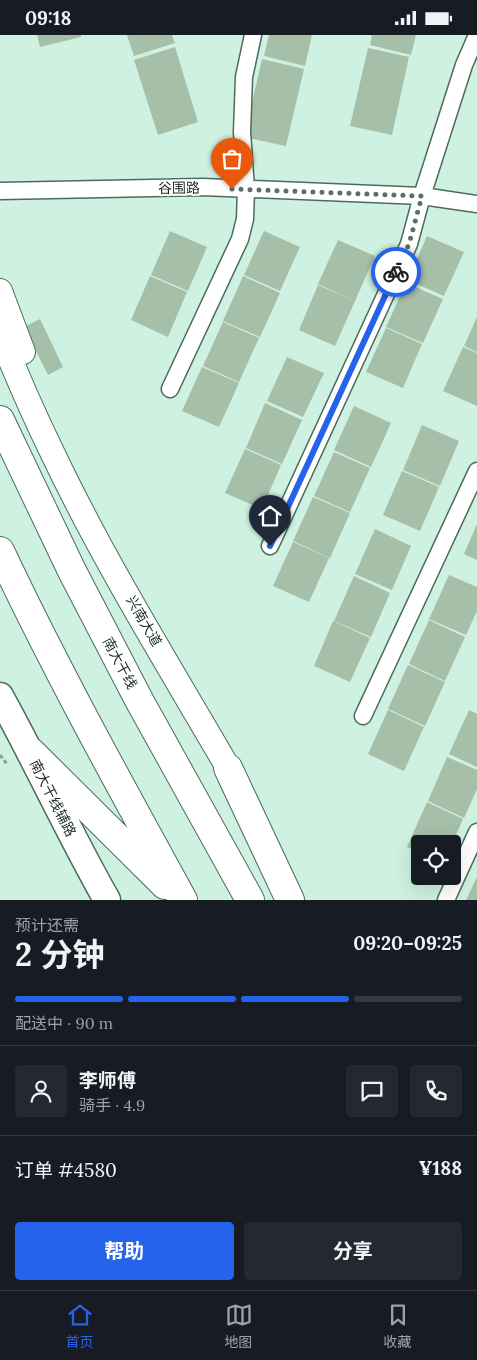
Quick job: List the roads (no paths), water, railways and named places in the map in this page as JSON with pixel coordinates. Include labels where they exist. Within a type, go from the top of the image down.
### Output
[{"type":"highway","name":"南大干线","points":[[0,420],[72,571],[135,692],[250,900]]},
{"type":"highway","points":[[0,551],[24,603],[84,720],[181,900]]},
{"type":"highway","points":[[30,752],[181,900]]},
{"type":"highway","points":[[228,768],[290,900]]},
{"type":"main road","points":[[0,291],[97,539]]},
{"type":"main road","name":"兴南大道","points":[[0,334],[52,453],[97,539],[303,900]]},
{"type":"main road","name":"南大干线辅路","points":[[0,696],[85,862],[107,900]]},
{"type":"street","points":[[170,389],[240,239],[245,219],[246,189],[242,123],[244,77],[253,35]]},
{"type":"street","points":[[270,546],[409,244],[422,196],[464,65],[477,35]]},
{"type":"street","name":"谷围路","points":[[0,191],[203,187],[422,196],[477,204]]},
{"type":"street","points":[[363,716],[477,471]]},
{"type":"street","points":[[446,900],[477,832]]}]
